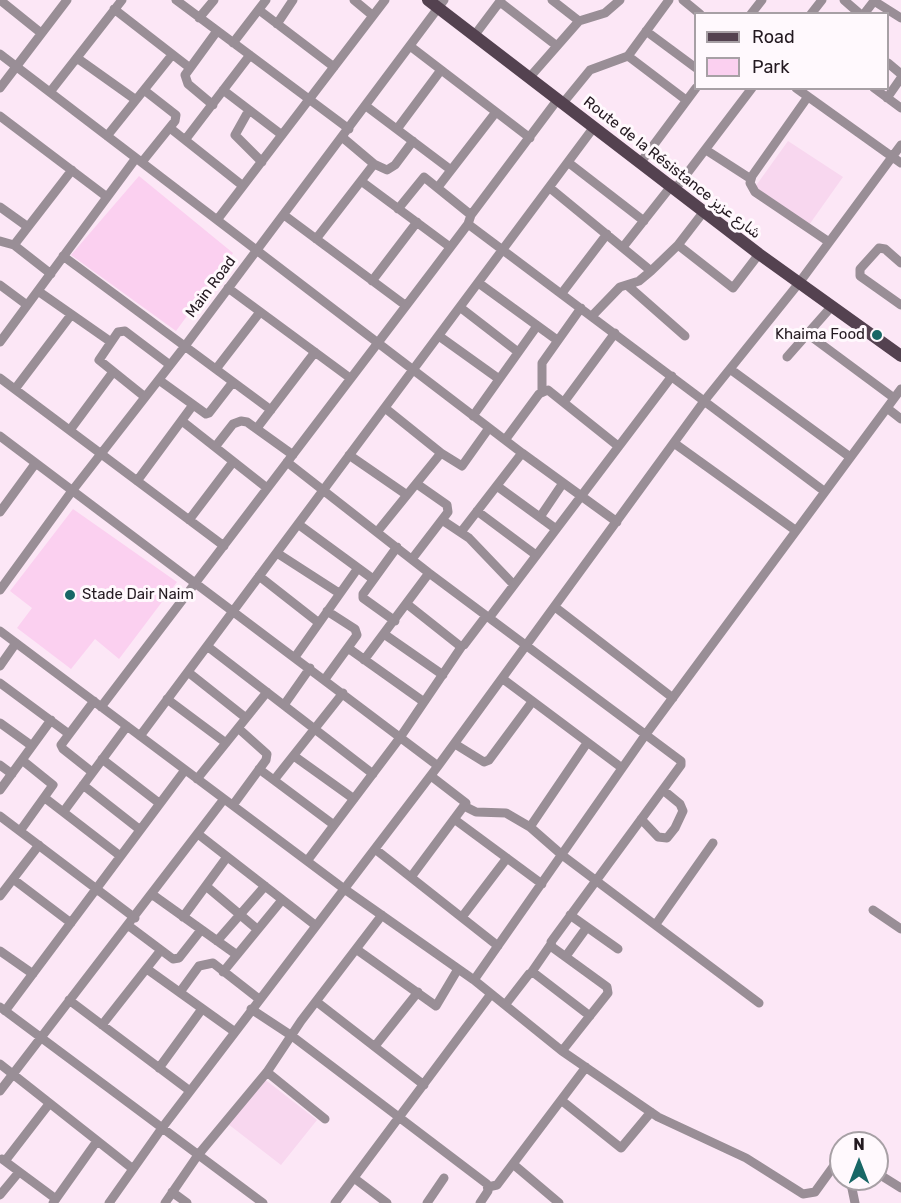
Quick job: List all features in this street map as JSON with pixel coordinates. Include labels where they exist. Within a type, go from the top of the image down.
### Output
[{"type":"main road","name":"Route de la Résistance شارع عزيز","points":[[437,3],[474,36],[705,210],[759,254],[899,350]]},
{"type":"street","points":[[0,0],[11,4],[42,33]]},
{"type":"street","points":[[0,88],[67,0]]},
{"type":"street","points":[[50,92],[122,0]]},
{"type":"street","points":[[176,0],[349,129]]},
{"type":"street","points":[[199,18],[214,0]]},
{"type":"street","points":[[233,43],[266,0]]},
{"type":"street","points":[[277,24],[293,0]]},
{"type":"street","points":[[354,0],[372,15]]},
{"type":"street","points":[[217,220],[385,0]]},
{"type":"street","points":[[552,0],[579,21]]},
{"type":"street","points":[[607,0],[618,3]]},
{"type":"street","points":[[92,772],[61,747],[69,734],[97,704],[196,583],[560,101],[590,70],[628,56],[669,0]]},
{"type":"street","points":[[682,0],[697,12]]},
{"type":"street","points":[[813,12],[822,0]]},
{"type":"street","points":[[844,0],[859,12]]},
{"type":"street","points":[[890,10],[897,0]]},
{"type":"street","points":[[474,36],[500,1],[557,46]]},
{"type":"street","points":[[864,12],[874,1],[901,18]]},
{"type":"street","name":"Main Road","points":[[0,590],[72,491],[171,365],[349,129],[410,46],[437,3]]},
{"type":"street","points":[[530,78],[579,21],[618,3]]},
{"type":"street","points":[[114,9],[190,68]]},
{"type":"street","points":[[259,10],[334,67]]},
{"type":"street","points":[[213,105],[188,84],[185,75],[217,31]]},
{"type":"street","points":[[646,32],[694,67]]},
{"type":"street","points":[[410,46],[530,138]]},
{"type":"street","points":[[0,54],[473,416],[616,522]]},
{"type":"street","points":[[107,136],[172,55]]},
{"type":"street","points":[[185,140],[250,55]]},
{"type":"street","points":[[628,56],[686,100]]},
{"type":"street","points":[[77,58],[136,100]]},
{"type":"street","points":[[887,98],[901,76],[889,64]]},
{"type":"street","points":[[397,129],[441,70]]},
{"type":"street","points":[[0,342],[107,197],[170,128],[176,115],[144,90]]},
{"type":"street","points":[[223,90],[282,135]]},
{"type":"street","points":[[641,162],[694,90]]},
{"type":"street","points":[[623,247],[706,150],[751,90]]},
{"type":"street","points":[[798,90],[901,164]]},
{"type":"street","points":[[877,90],[901,108]]},
{"type":"street","points":[[751,179],[807,98]]},
{"type":"street","points":[[366,105],[451,170]]},
{"type":"street","points":[[249,110],[235,135],[262,162]]},
{"type":"street","points":[[438,187],[496,112]]},
{"type":"street","points":[[0,116],[107,197]]},
{"type":"street","points":[[140,736],[349,455],[480,284],[594,127]]},
{"type":"street","points":[[170,128],[243,186]]},
{"type":"street","points":[[342,137],[374,164],[390,169],[413,141]]},
{"type":"street","points":[[109,1203],[259,999],[455,744],[705,400],[799,283],[901,145]]},
{"type":"street","points":[[706,150],[751,179],[755,192],[829,242]]},
{"type":"street","points":[[569,163],[644,220]]},
{"type":"street","points":[[316,239],[374,164]]},
{"type":"street","points":[[14,245],[72,170]]},
{"type":"street","points":[[398,209],[421,178],[428,178],[504,250],[824,490]]},
{"type":"street","points":[[361,181],[450,247]]},
{"type":"street","points":[[550,188],[651,271]]},
{"type":"street","points":[[0,207],[28,227]]},
{"type":"street","points":[[592,316],[616,289],[639,281],[651,271],[678,245],[705,210]]},
{"type":"street","points":[[284,215],[405,305]]},
{"type":"street","points":[[372,281],[417,222]]},
{"type":"street","points":[[562,293],[607,234]]},
{"type":"street","points":[[0,240],[14,245],[51,274]]},
{"type":"street","points":[[678,245],[733,288],[759,254]]},
{"type":"street","points":[[901,263],[885,249],[879,248],[860,269],[860,276],[901,305]]},
{"type":"street","points":[[63,256],[271,411]]},
{"type":"street","points":[[480,284],[557,340]]},
{"type":"street","points":[[0,285],[27,305]]},
{"type":"street","points":[[627,285],[685,336]]},
{"type":"street","points":[[228,288],[350,378]]},
{"type":"street","points":[[38,291],[111,342]]},
{"type":"street","points":[[787,357],[809,335],[832,306]]},
{"type":"street","points":[[461,308],[518,352]]},
{"type":"street","points":[[505,440],[542,390],[543,363],[581,308]]},
{"type":"street","points":[[216,369],[260,312]]},
{"type":"street","points":[[15,388],[71,315]]},
{"type":"street","points":[[473,416],[537,326]]},
{"type":"street","points":[[145,397],[99,360],[118,332],[125,331],[171,365]]},
{"type":"street","points":[[564,402],[615,333]]},
{"type":"street","points":[[809,335],[894,398]]},
{"type":"street","points":[[439,336],[499,379]]},
{"type":"street","points":[[257,428],[315,352]]},
{"type":"street","points":[[730,369],[850,457]]},
{"type":"street","points":[[69,430],[113,372]]},
{"type":"street","points":[[307,861],[399,739],[462,646],[514,585],[672,376]]},
{"type":"street","points":[[0,378],[224,546]]},
{"type":"street","points":[[159,380],[193,405],[209,413],[233,382]]},
{"type":"street","points":[[474,980],[646,734],[824,490],[901,389]]},
{"type":"street","points":[[542,390],[548,390],[618,446]]},
{"type":"street","points":[[137,481],[193,405]]},
{"type":"street","points":[[385,408],[441,453],[462,466],[489,428]]},
{"type":"street","points":[[887,408],[901,419]]},
{"type":"street","points":[[182,421],[267,488]]},
{"type":"street","points":[[215,447],[237,421],[247,422],[257,428],[323,490],[429,573],[681,761],[663,790],[570,915],[531,973],[505,1005]]},
{"type":"street","points":[[0,436],[325,679],[399,739],[438,766]]},
{"type":"street","points":[[674,442],[795,530]]},
{"type":"street","points":[[377,532],[441,453]]},
{"type":"street","points":[[460,532],[522,453]]},
{"type":"street","points":[[349,455],[407,495]]},
{"type":"street","points":[[189,520],[233,462]]},
{"type":"street","points":[[0,512],[35,464]]},
{"type":"street","points":[[540,517],[562,483]]},
{"type":"street","points":[[412,559],[448,512],[447,505],[417,484]]},
{"type":"street","points":[[497,486],[556,529]]},
{"type":"street","points":[[0,492],[10,499]]},
{"type":"street","points":[[477,511],[536,555]]},
{"type":"street","points":[[442,520],[460,532],[514,585]]},
{"type":"street","points":[[298,524],[373,579]]},
{"type":"street","points":[[395,621],[363,598],[365,590],[397,548]]},
{"type":"street","points":[[277,552],[339,594]]},
{"type":"street","points":[[295,657],[358,568]]},
{"type":"street","points":[[364,660],[429,573]]},
{"type":"street","points":[[259,576],[319,622]]},
{"type":"street","points":[[407,604],[462,646]]},
{"type":"street","points":[[555,607],[673,698]]},
{"type":"street","points":[[325,679],[357,632],[327,611]]},
{"type":"street","points":[[0,631],[343,888],[474,980],[562,1051],[651,1112],[746,1158],[803,1194],[806,1199],[815,1192],[829,1173]]},
{"type":"street","points":[[384,634],[442,675]]},
{"type":"street","points":[[0,666],[16,643]]},
{"type":"street","points":[[207,646],[373,774]]},
{"type":"street","points":[[348,648],[424,702]]},
{"type":"street","points":[[284,705],[310,668]]},
{"type":"street","points":[[188,672],[246,718]]},
{"type":"street","points":[[503,679],[622,768]]},
{"type":"street","points":[[0,682],[69,734]]},
{"type":"street","points":[[197,779],[267,692]]},
{"type":"street","points":[[274,780],[316,730],[343,693]]},
{"type":"street","points":[[168,699],[226,743]]},
{"type":"street","points":[[455,744],[484,762],[489,760],[532,702]]},
{"type":"street","points":[[0,790],[51,720]]},
{"type":"street","points":[[0,723],[32,746]]},
{"type":"street","points":[[64,811],[127,726]]},
{"type":"street","points":[[0,1091],[198,834],[259,769],[267,754],[238,728]]},
{"type":"street","points":[[530,827],[587,743]]},
{"type":"street","points":[[294,756],[354,799]]},
{"type":"street","points":[[102,759],[159,803]]},
{"type":"street","points":[[20,831],[53,785],[22,760]]},
{"type":"street","points":[[0,765],[12,774]]},
{"type":"street","points":[[259,769],[334,825]]},
{"type":"street","points":[[185,770],[119,855],[33,974],[3,1009],[263,1203]]},
{"type":"street","points":[[411,877],[464,806],[466,800],[431,776]]},
{"type":"street","points":[[83,785],[139,829]]},
{"type":"street","points":[[641,819],[658,837],[667,838],[675,828],[683,811],[680,804],[663,790]]},
{"type":"street","points":[[45,798],[119,855]]},
{"type":"street","points":[[464,806],[476,812],[506,813],[530,827],[562,855],[759,1003]]},
{"type":"street","points":[[454,819],[542,884]]},
{"type":"street","points":[[2,822],[20,831],[96,888],[173,959],[178,958],[201,930]]},
{"type":"street","points":[[198,834],[315,926]]},
{"type":"street","points":[[656,924],[713,843]]},
{"type":"street","points":[[1,893],[39,845]]},
{"type":"street","points":[[375,849],[498,946]]},
{"type":"street","points":[[183,917],[227,857]]},
{"type":"street","points":[[462,917],[507,858]]},
{"type":"street","points":[[13,879],[71,923]]},
{"type":"street","points":[[206,886],[257,929]]},
{"type":"street","points":[[217,941],[265,886]]},
{"type":"street","points":[[153,895],[237,955]]},
{"type":"street","points":[[223,972],[282,900]]},
{"type":"street","points":[[873,910],[901,929]]},
{"type":"street","points":[[165,1203],[198,1155],[267,1072],[382,915]]},
{"type":"street","points":[[570,915],[618,950]]},
{"type":"street","points":[[566,956],[587,927]]},
{"type":"street","points":[[551,944],[607,987],[608,993],[562,1051]]},
{"type":"street","points":[[356,949],[436,1006],[458,969]]},
{"type":"street","points":[[102,1025],[161,950]]},
{"type":"street","points":[[0,951],[33,974]]},
{"type":"street","points":[[180,992],[199,966],[204,963],[213,963],[259,999]]},
{"type":"street","points":[[147,969],[235,1032]]},
{"type":"street","points":[[531,973],[590,1016]]},
{"type":"street","points":[[375,1046],[418,992]]},
{"type":"street","points":[[335,1203],[400,1119],[491,994]]},
{"type":"street","points":[[69,1000],[190,1091]]},
{"type":"street","points":[[317,1002],[424,1085]]},
{"type":"street","points":[[159,1068],[202,1009]]},
{"type":"street","points":[[251,1010],[292,1036],[488,1187]]},
{"type":"street","points":[[0,1064],[133,1169]]},
{"type":"street","points":[[488,1187],[497,1185],[586,1067]]},
{"type":"street","points":[[267,1072],[325,1119]]},
{"type":"street","points":[[561,1100],[621,1148],[651,1112]]},
{"type":"street","points":[[49,1104],[2,1159],[55,1201],[97,1141]]},
{"type":"street","points":[[513,1164],[559,1203]]},
{"type":"street","points":[[0,1195],[19,1172]]},
{"type":"street","points":[[354,1178],[387,1203]]},
{"type":"street","points":[[427,1203],[444,1178]]},
{"type":"street","points":[[480,1203],[488,1187]]},
{"type":"street","points":[[172,1192],[187,1203]]},
{"type":"shaded area","points":[[788,141],[843,177],[809,225],[755,187]]},
{"type":"shaded area","points":[[263,1078],[317,1120],[281,1165],[228,1124]]},
{"type":"green space","points":[[139,176],[233,253],[176,331],[71,255]]},
{"type":"green space","points":[[73,509],[177,582],[119,659],[95,639],[71,669],[17,628],[32,608],[10,591]]},
{"type":"place","name":"Khaima Food","points":[[877,335]]},
{"type":"place","name":"Stade Dair Naim","points":[[70,595]]}]
